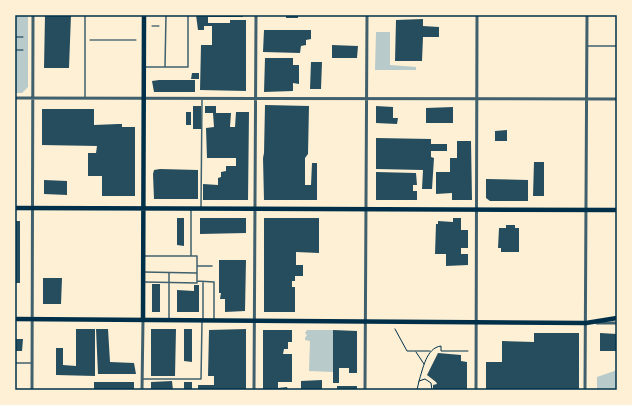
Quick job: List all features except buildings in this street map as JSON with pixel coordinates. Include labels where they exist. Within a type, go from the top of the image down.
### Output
[{"type":"main road","points":[[143,320],[144,15]]},
{"type":"main road","points":[[15,208],[255,210],[617,210]]},
{"type":"main road","points":[[15,319],[586,323],[617,318]]},
{"type":"street","points":[[32,390],[33,15]]},
{"type":"street","points":[[254,390],[256,15]]},
{"type":"street","points":[[365,390],[367,15]]},
{"type":"street","points":[[476,390],[477,15]]},
{"type":"street","points":[[585,390],[587,15]]},
{"type":"street","points":[[15,98],[617,99]]},
{"type":"street","points":[[142,390],[143,320]]},
{"type":"street","points":[[586,323],[617,323]]},
{"type":"lane","points":[[84,98],[85,15]]},
{"type":"lane","points":[[165,67],[166,15]]},
{"type":"lane","points":[[144,67],[188,67],[188,15]]},
{"type":"lane","points":[[587,46],[617,46]]},
{"type":"lane","points":[[201,209],[202,99]]},
{"type":"lane","points":[[191,209],[191,256]]},
{"type":"lane","points":[[143,256],[197,256],[197,281]]},
{"type":"lane","points":[[197,266],[212,266]]},
{"type":"lane","points":[[143,272],[197,273]]},
{"type":"lane","points":[[169,273],[169,320]]},
{"type":"lane","points":[[143,282],[214,282],[214,321]]},
{"type":"lane","points":[[142,379],[201,379],[203,282]]},
{"type":"lane","points":[[15,363],[32,363]]},
{"type":"path","points":[[152,26],[159,26]]},
{"type":"path","points":[[15,37],[24,37]]},
{"type":"path","points":[[89,40],[136,40]]},
{"type":"path","points":[[15,50],[23,50]]},
{"type":"path","points":[[395,329],[404,349],[407,351],[430,351]]},
{"type":"path","points":[[417,390],[430,351],[435,347],[441,346],[441,351],[468,351]]},
{"type":"path","points":[[416,351],[425,364]]},
{"type":"path","points":[[419,381],[423,379],[428,380],[433,387],[432,390]]},
{"type":"shaded area","points":[[15,15],[28,15],[28,87],[22,93],[15,93]]},
{"type":"shaded area","points":[[376,32],[390,32],[390,65],[416,67],[416,70],[375,70]]},
{"type":"shaded area","points":[[307,330],[333,330],[333,372],[309,371],[310,341],[305,340],[307,335],[305,333]]},
{"type":"shaded area","points":[[617,370],[617,390],[597,390],[597,377]]}]
